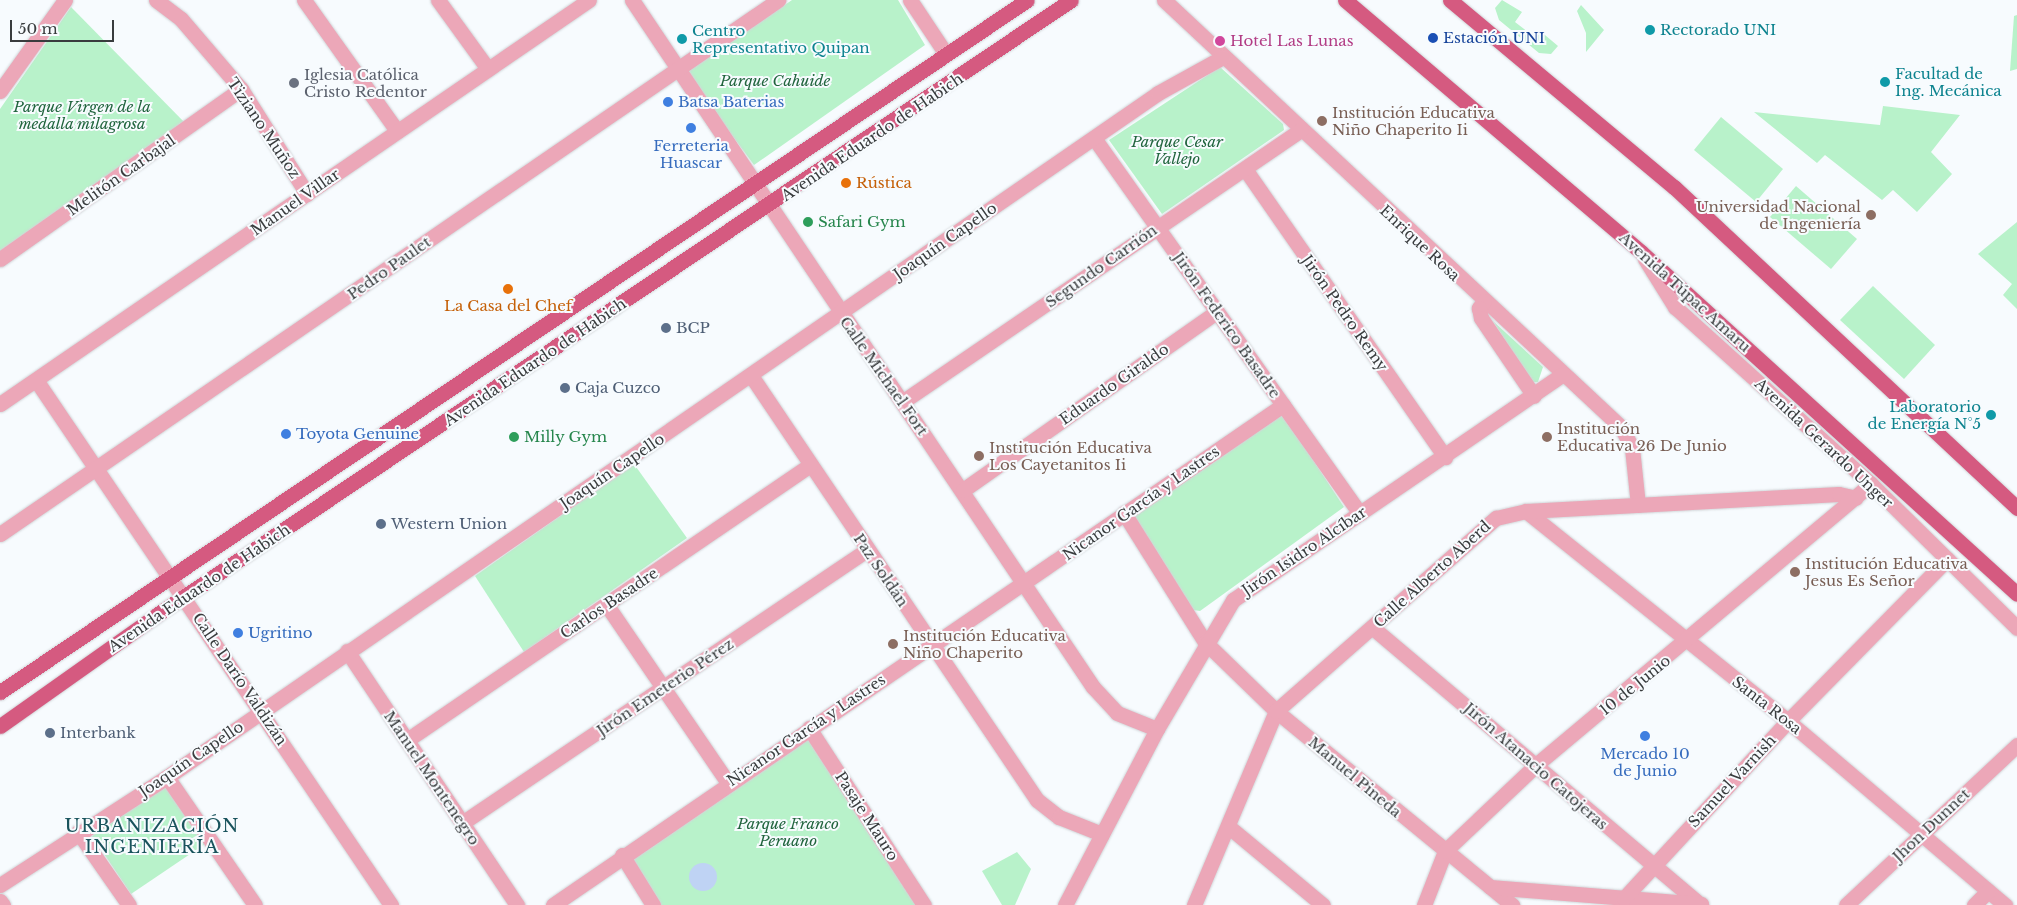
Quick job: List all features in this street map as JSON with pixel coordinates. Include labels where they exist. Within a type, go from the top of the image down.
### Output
[{"type":"main road","name":"Avenida Eduardo de Habich","points":[[0,692],[1027,0]]},
{"type":"main road","name":"Avenida Eduardo de Habich","points":[[0,726],[184,596],[772,205],[1071,0]]},
{"type":"main road","name":"Avenida Túpac Amaru","points":[[1344,0],[1640,252],[2017,594]]},
{"type":"main road","points":[[1450,0],[1674,187],[2017,508]]},
{"type":"street","points":[[0,92],[65,0]]},
{"type":"street","name":"Tiziano Muñoz","points":[[156,0],[181,20],[242,89],[307,194]]},
{"type":"street","points":[[304,0],[397,132]]},
{"type":"street","points":[[438,0],[488,69]]},
{"type":"street","name":"Manuel Villar","points":[[0,404],[589,0]]},
{"type":"street","name":"Calle Michael Fort","points":[[632,0],[772,205],[841,313],[963,490],[1024,584],[1106,704],[1117,713],[1157,729]]},
{"type":"street","name":"Pedro Paulet","points":[[0,534],[677,67],[778,0]]},
{"type":"street","points":[[910,0],[946,54]]},
{"type":"street","name":"Enrique Rosa","points":[[1164,0],[1563,374],[1628,439],[1638,504]]},
{"type":"street","name":"Joaquín Capello","points":[[0,886],[78,832],[167,777],[347,651],[752,377],[1158,93],[1223,56]]},
{"type":"street","name":"Melitón Carbajal","points":[[0,259],[242,89]]},
{"type":"street","name":"Segundo Carrión","points":[[902,402],[1301,130]]},
{"type":"street","name":"Jirón Federico Basadre","points":[[1094,138],[1360,513]]},
{"type":"street","name":"Jirón Pedro Remy","points":[[1245,168],[1445,457]]},
{"type":"street","name":"Avenida Gerardo Unger","points":[[1640,252],[1676,307],[1870,484],[2017,628]]},
{"type":"street","points":[[1484,301],[1479,308],[1481,318],[1534,396]]},
{"type":"street","name":"Eduardo Giraldo","points":[[963,490],[1216,312]]},
{"type":"street","name":"Jirón Isidro Alcíbar","points":[[1065,905],[1157,729],[1206,642],[1233,600],[1445,457],[1563,374]]},
{"type":"street","name":"Paz Soldán","points":[[752,377],[1037,800],[1059,817],[1102,834]]},
{"type":"street","name":"Calle Darío Valdizán","points":[[36,380],[184,596],[391,905]]},
{"type":"street","name":"Nicanor García y Lastres","points":[[553,905],[622,855],[931,644],[1024,584],[1282,405]]},
{"type":"street","name":"Carlos Basadre","points":[[407,740],[810,465]]},
{"type":"street","name":"10 de Junio","points":[[1424,905],[1445,852],[1537,764],[1687,642],[1870,484]]},
{"type":"street","name":"Calle Alberto Aberd","points":[[1194,905],[1229,828],[1276,711],[1487,525],[1508,513],[1526,511],[1839,494],[1856,498]]},
{"type":"street","name":"Santa Rosa","points":[[1526,511],[1687,642],[1788,721],[2004,905]]},
{"type":"street","name":"Manuel Pineda","points":[[1124,514],[1206,642],[1276,711],[1445,852],[1512,905]]},
{"type":"street","name":"Jirón Emeterio Pérez","points":[[462,823],[867,550]]},
{"type":"street","name":"Samuel Varnish","points":[[1624,898],[1788,721],[1947,559]]},
{"type":"street","points":[[606,604],[728,783]]},
{"type":"street","name":"Jirón Atanacio Catojeras","points":[[1372,628],[1537,764],[1652,868],[1705,904]]},
{"type":"street","name":"Manuel Montenegro","points":[[347,651],[517,905]]},
{"type":"street","name":"Pasaje Mauro","points":[[809,728],[924,905]]},
{"type":"street","name":"Jhon Dunnet","points":[[1846,905],[2017,745]]},
{"type":"street","points":[[167,777],[255,905]]},
{"type":"street","points":[[1229,828],[1323,905]]},
{"type":"street","points":[[78,832],[129,905]]},
{"type":"street","points":[[622,855],[654,905]]},
{"type":"street","points":[[1490,887],[1705,904]]},
{"type":"street","points":[[1974,905],[1988,891]]},
{"type":"street","points":[[0,901],[2,905]]},
{"type":"green space","name":"Parque Cahuide","points":[[792,0],[898,0],[925,45],[754,165],[688,76],[691,68]]},
{"type":"green space","points":[[1502,0],[1522,12],[1515,22],[1533,36],[1539,30],[1558,46],[1551,54],[1539,53],[1499,20],[1495,8]]},
{"type":"green space","points":[[1581,5],[1604,30],[1586,52],[1586,33],[1577,11]]},
{"type":"green space","name":"Parque Virgen de la medalla milagrosa","points":[[71,7],[188,126],[0,255],[0,109]]},
{"type":"green space","points":[[2017,15],[2017,69],[2010,71],[2014,16]]},
{"type":"green space","name":"Parque Cesar Vallejo","points":[[1220,67],[1283,124],[1284,130],[1162,214],[1109,140]]},
{"type":"green space","points":[[1883,106],[1960,115],[1931,152],[1952,174],[1917,212],[1893,190],[1882,200],[1825,155],[1817,163],[1754,112],[1880,125]]},
{"type":"green space","points":[[1721,117],[1783,169],[1756,202],[1694,150]]},
{"type":"green space","points":[[1796,186],[1857,239],[1831,269],[1770,217]]},
{"type":"green space","points":[[2017,222],[2017,309],[2003,295],[2012,284],[1978,254]]},
{"type":"green space","points":[[1873,286],[1935,345],[1904,379],[1840,320]]},
{"type":"green space","points":[[1493,321],[1543,367],[1538,382],[1532,382]]},
{"type":"green space","points":[[1280,416],[1284,416],[1344,507],[1200,611],[1193,610],[1134,521],[1136,511]]},
{"type":"green space","points":[[634,464],[687,538],[524,652],[475,576]]},
{"type":"green space","name":"Parque Franco Peruano","points":[[809,728],[924,905],[653,905],[622,855]]},
{"type":"green space","points":[[166,786],[205,844],[131,894],[92,836]]},
{"type":"green space","points":[[1017,852],[1031,869],[1015,905],[1002,905],[982,871]]},
{"type":"water","points":[[703,863],[713,867],[717,877],[713,887],[703,891],[693,887],[689,877],[693,867]]},
{"type":"place","name":"Rectorado UNI","points":[[1650,30]]},
{"type":"place","name":"Estación UNI","points":[[1433,38]]},
{"type":"place","name":"Centro Representativo Quipan","points":[[682,39]]},
{"type":"place","name":"Hotel Las Lunas","points":[[1220,41]]},
{"type":"place","name":"Facultad de Ing. Mecánica","points":[[1885,82]]},
{"type":"place","name":"Iglesia Católica Cristo Redentor","points":[[294,83]]},
{"type":"place","name":"Batsa Baterias","points":[[668,102]]},
{"type":"place","name":"Institución Educativa Niño Chaperito Ii","points":[[1322,121]]},
{"type":"place","name":"Ferreteria Huascar","points":[[691,128]]},
{"type":"place","name":"Rústica","points":[[846,183]]},
{"type":"place","name":"Universidad Nacional de Ingeniería","points":[[1871,215]]},
{"type":"place","name":"Safari Gym","points":[[808,222]]},
{"type":"place","name":"La Casa del Chef","points":[[508,289]]},
{"type":"place","name":"BCP","points":[[666,328]]},
{"type":"place","name":"Caja Cuzco","points":[[565,388]]},
{"type":"place","name":"Laboratorio de Energía N°5","points":[[1991,415]]},
{"type":"place","name":"Toyota Genuine","points":[[286,434]]},
{"type":"place","name":"Milly Gym","points":[[514,437]]},
{"type":"place","name":"Institución Educativa 26 De Junio","points":[[1547,437]]},
{"type":"place","name":"Institución Educativa Los Cayetanitos Ii","points":[[979,456]]},
{"type":"place","name":"Western Union","points":[[381,524]]},
{"type":"place","name":"Institución Educativa Jesus Es Señor","points":[[1795,572]]},
{"type":"place","name":"Ugritino","points":[[238,633]]},
{"type":"place","name":"Institución Educativa Niño Chaperito","points":[[893,644]]},
{"type":"place","name":"Interbank","points":[[50,733]]},
{"type":"place","name":"Mercado 10 de Junio","points":[[1645,736]]},
{"type":"district","name":"URBANIZACIÓN INGENIERÍA","points":[[152,838]]}]
